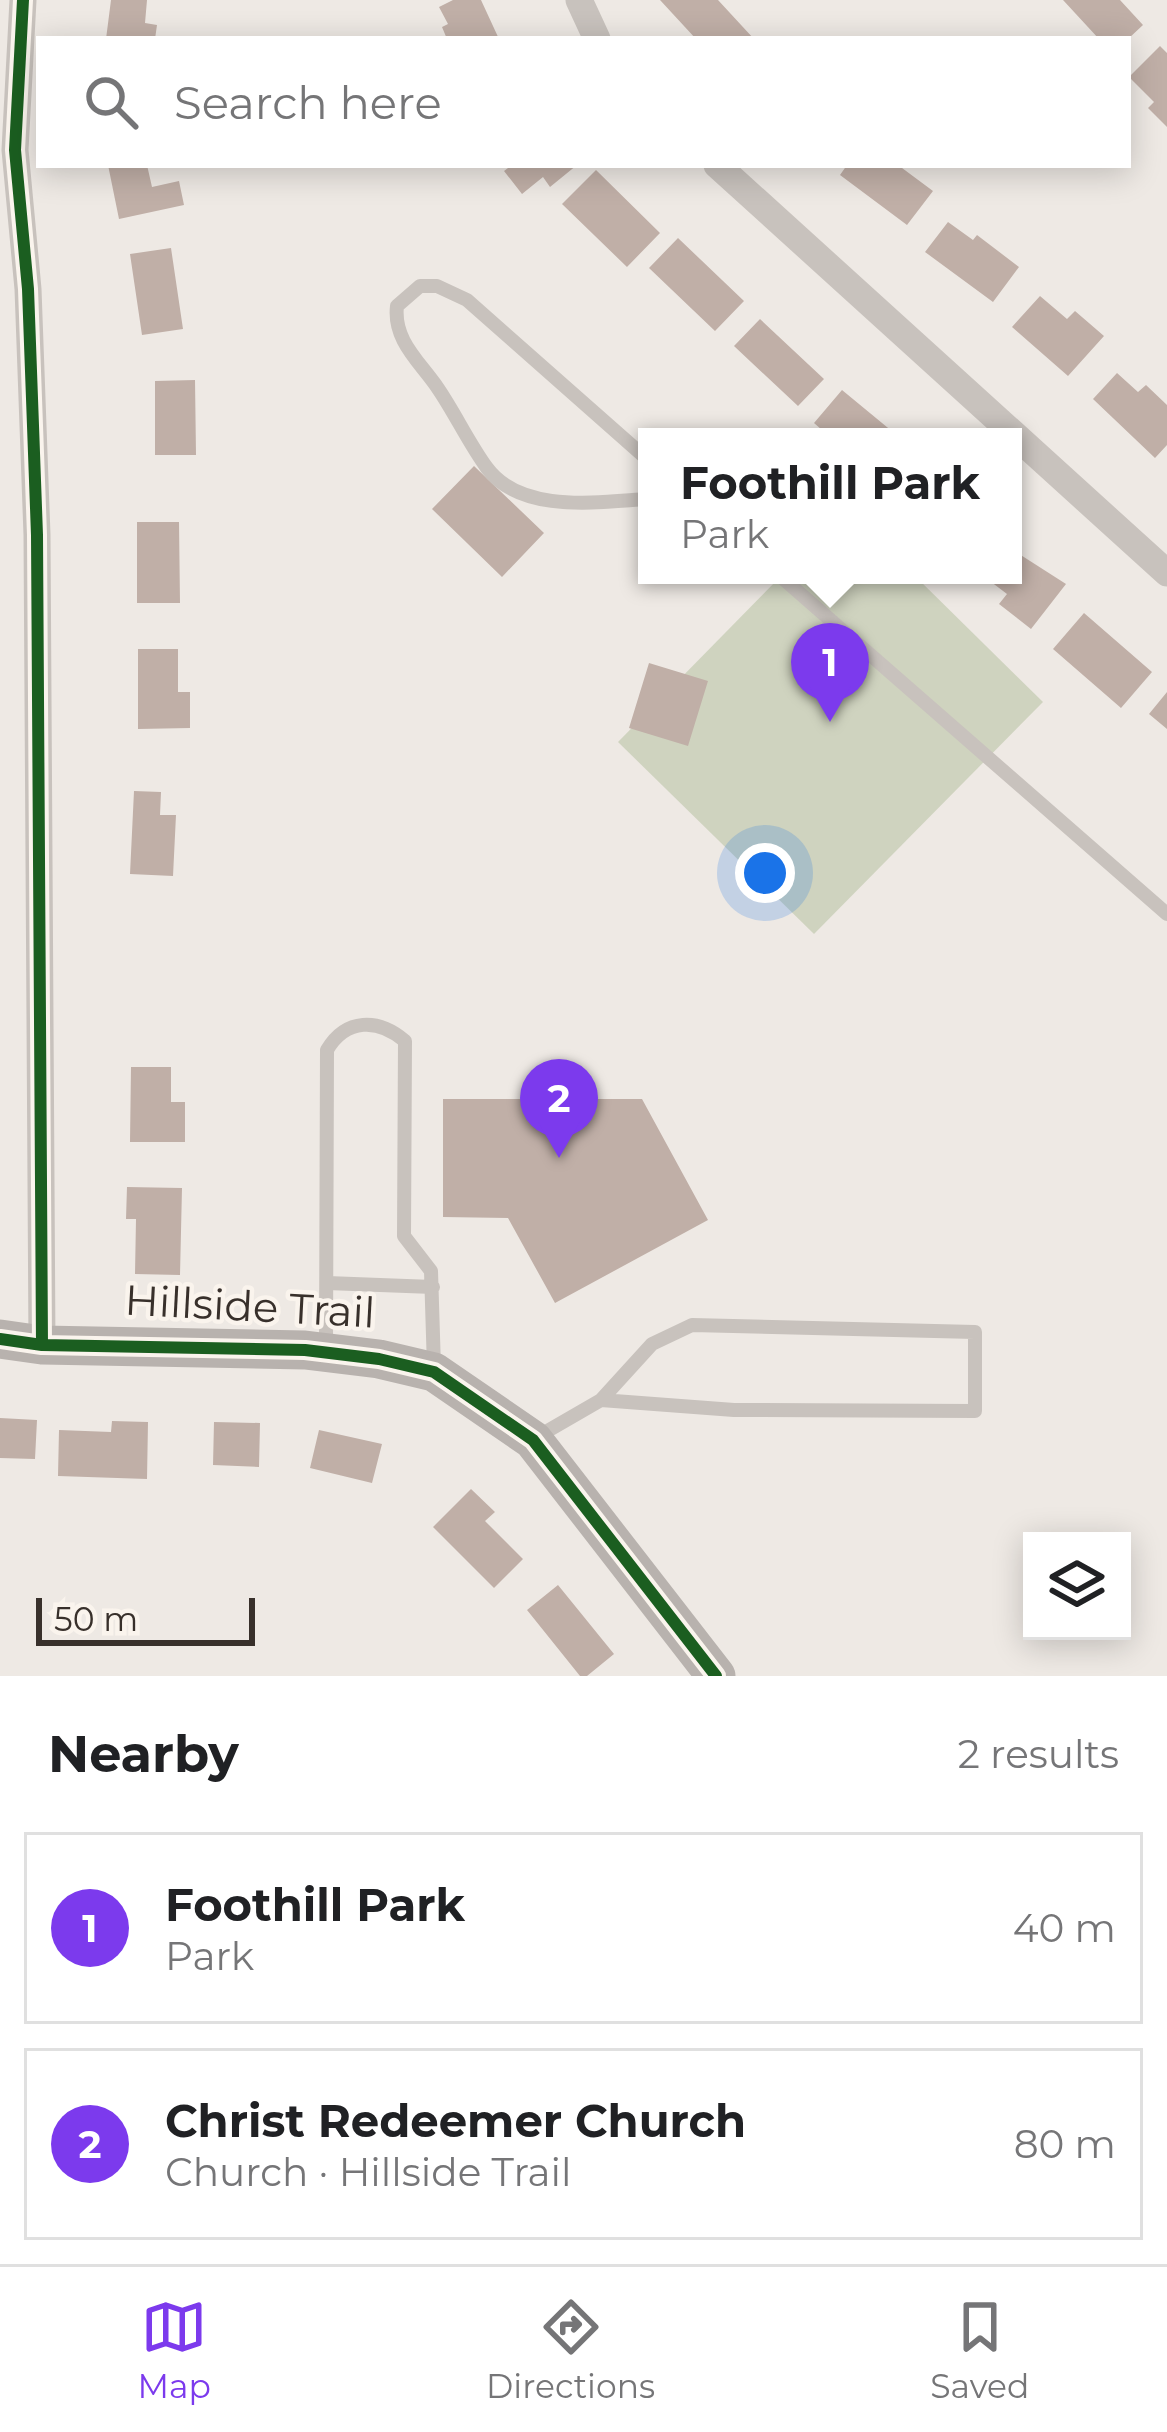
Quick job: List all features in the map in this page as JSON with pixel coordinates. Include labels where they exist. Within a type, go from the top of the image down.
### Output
[{"type":"street","points":[[23,0],[14,150],[28,290],[37,535],[42,1345]]},
{"type":"street","points":[[579,0],[596,36]]},
{"type":"street","points":[[720,168],[1007,428]]},
{"type":"street","points":[[1022,442],[1167,573]]},
{"type":"street","name":"Hillside Trail","points":[[0,1340],[326,1353],[434,1372],[533,1440],[716,1676]]},
{"type":"lane","points":[[638,451],[467,300],[437,286],[420,286],[397,306],[398,334],[441,392],[490,472],[515,489],[544,499],[638,500]]},
{"type":"lane","points":[[789,584],[1167,914]]},
{"type":"lane","points":[[326,1353],[327,1050],[337,1034],[354,1025],[389,1028],[405,1041],[404,1236],[431,1271],[434,1372]]},
{"type":"lane","points":[[327,1283],[433,1287]]},
{"type":"lane","points":[[533,1440],[601,1400],[652,1344],[692,1325],[975,1332],[975,1411],[734,1410],[601,1400]]},
{"type":"green space","points":[[773,584],[923,584],[1043,702],[814,934],[618,742]]},
{"type":"building","points":[[111,0],[147,0],[145,23],[157,25],[155,36],[106,36]]},
{"type":"building","points":[[453,0],[481,0],[498,36],[446,36],[442,27],[448,24],[439,7]]},
{"type":"building","points":[[660,0],[718,0],[751,36],[693,36]]},
{"type":"building","points":[[1063,0],[1120,0],[1143,25],[1131,36],[1096,36]]},
{"type":"building","points":[[1160,46],[1167,53],[1167,127],[1148,108],[1154,102],[1131,75]]},
{"type":"building","points":[[109,168],[148,168],[152,187],[179,181],[184,205],[119,219]]},
{"type":"building","points":[[573,168],[550,187],[543,177],[522,194],[504,171]]},
{"type":"building","points":[[845,168],[902,168],[933,191],[907,225],[840,175]]},
{"type":"building","points":[[596,170],[660,233],[627,267],[562,204]]},
{"type":"building","points":[[948,222],[973,240],[977,235],[1019,267],[993,302],[925,252]]},
{"type":"building","points":[[678,238],[744,301],[715,331],[649,268]]},
{"type":"building","points":[[171,248],[183,329],[142,335],[130,254]]},
{"type":"building","points":[[1040,296],[1067,319],[1075,311],[1104,336],[1068,376],[1012,327]]},
{"type":"building","points":[[760,319],[824,379],[798,406],[734,346]]},
{"type":"building","points":[[1117,373],[1138,392],[1146,385],[1167,405],[1167,445],[1155,458],[1093,399]]},
{"type":"building","points":[[195,380],[196,455],[155,455],[155,381]]},
{"type":"building","points":[[842,390],[888,428],[820,428],[814,423]]},
{"type":"building","points":[[474,466],[544,533],[502,577],[432,509]]},
{"type":"building","points":[[137,522],[179,522],[180,603],[137,603]]},
{"type":"building","points":[[1022,556],[1066,584],[1031,629],[999,604],[1007,594],[994,584],[1022,584]]},
{"type":"building","points":[[1084,613],[1152,672],[1121,708],[1053,649]]},
{"type":"building","points":[[138,649],[178,649],[178,692],[190,692],[190,728],[138,729]]},
{"type":"building","points":[[649,663],[708,681],[688,746],[629,728]]},
{"type":"building","points":[[1167,692],[1167,729],[1149,714]]},
{"type":"building","points":[[134,791],[161,792],[160,815],[176,815],[173,876],[130,874]]},
{"type":"building","points":[[131,1067],[171,1067],[171,1102],[185,1102],[185,1142],[130,1142]]},
{"type":"building","points":[[443,1099],[642,1099],[708,1220],[555,1303],[508,1218],[443,1217]]},
{"type":"building","points":[[127,1187],[182,1188],[180,1275],[135,1274],[136,1219],[126,1219]]},
{"type":"building","points":[[0,1418],[37,1420],[35,1459],[0,1458]]},
{"type":"building","points":[[112,1421],[148,1422],[147,1479],[58,1476],[59,1430],[111,1432]]},
{"type":"building","points":[[214,1422],[260,1423],[259,1467],[213,1465]]},
{"type":"building","points":[[319,1430],[382,1444],[372,1483],[310,1468]]},
{"type":"building","points":[[471,1489],[495,1512],[485,1521],[523,1559],[494,1588],[433,1527]]},
{"type":"building","points":[[558,1585],[614,1654],[587,1676],[580,1676],[527,1610]]},
{"type":"cycle path","points":[[23,0],[15,150],[28,289],[37,535],[42,1345]]},
{"type":"cycle path","points":[[0,1339],[42,1345],[305,1350],[434,1372],[533,1440],[716,1676]]},
{"type":"place","name":"Foothill Park","points":[[830,722]]},
{"type":"place","name":"Christ Redeemer Church","points":[[559,1158]]}]
